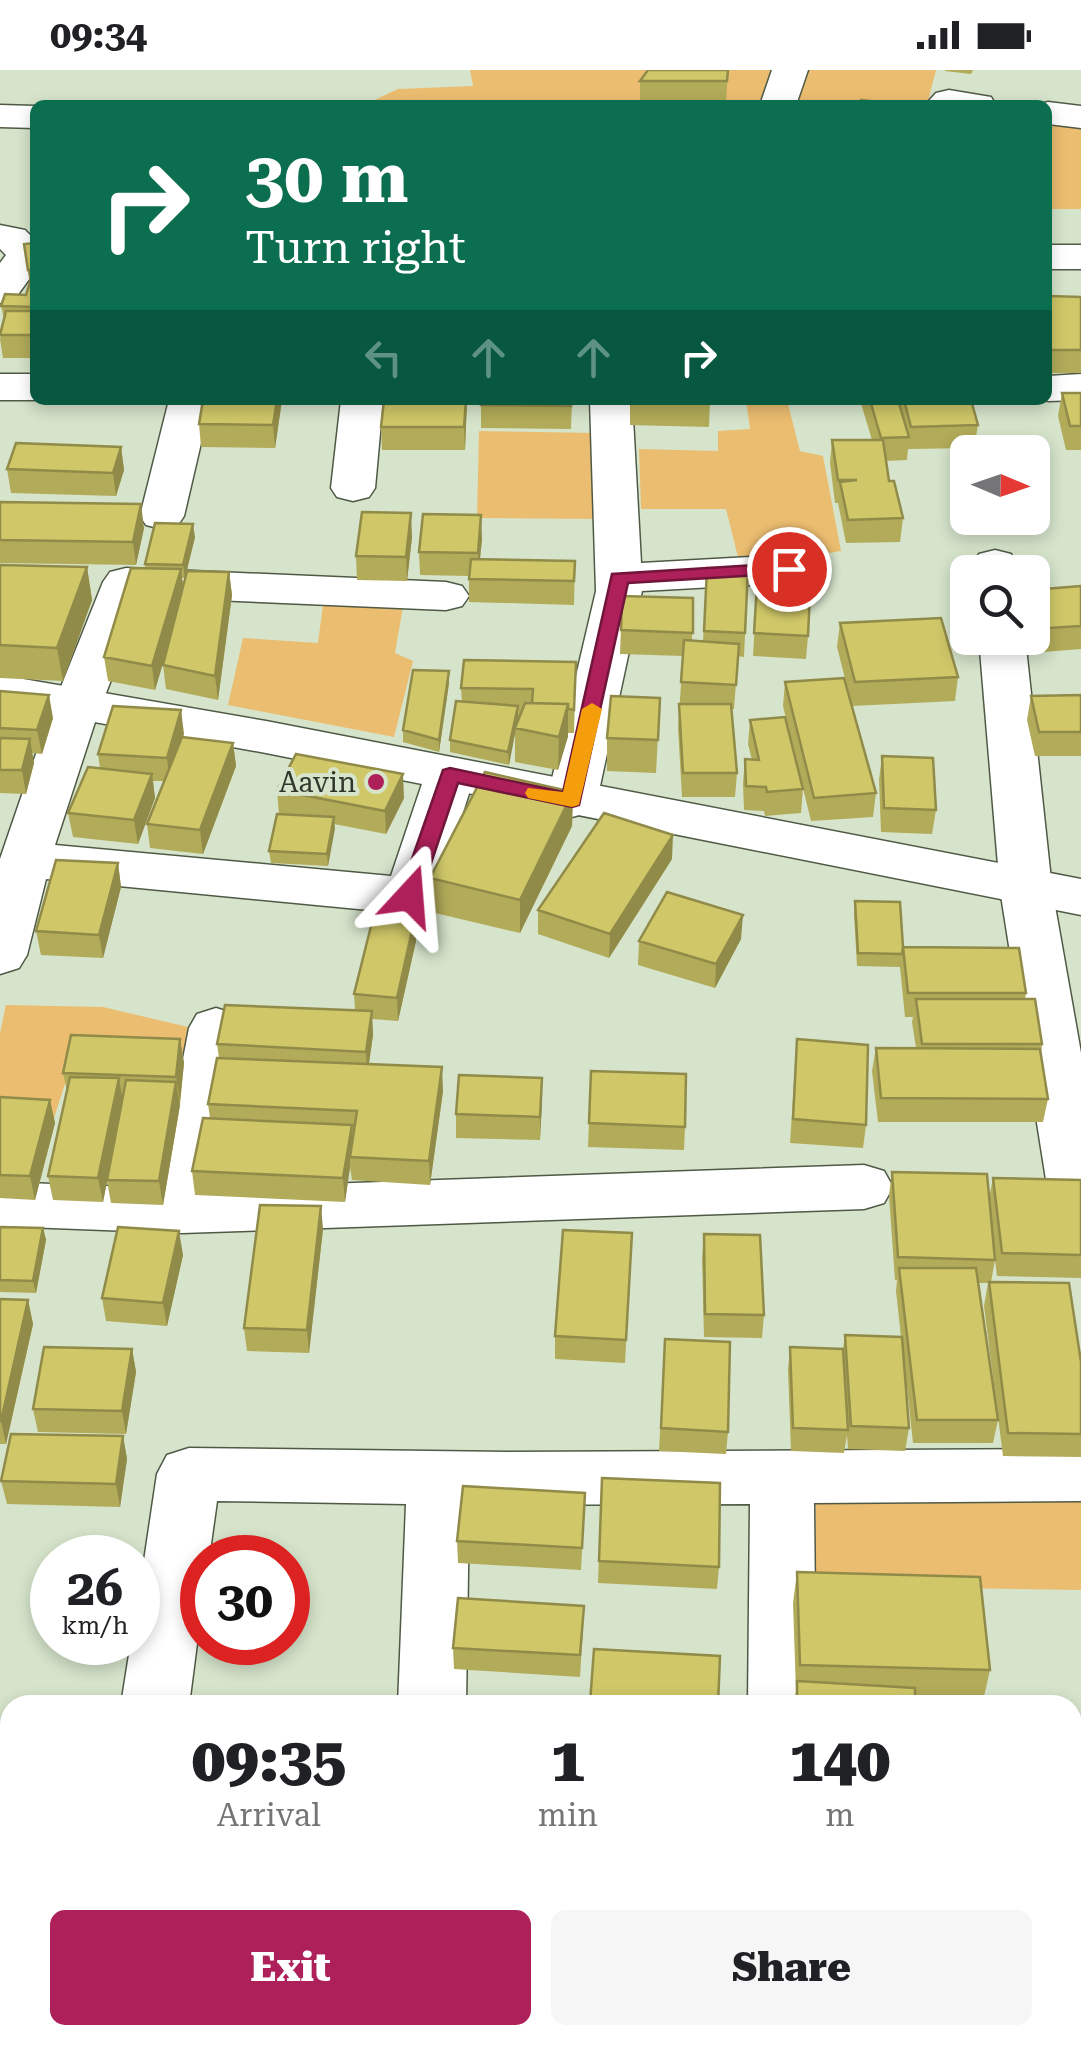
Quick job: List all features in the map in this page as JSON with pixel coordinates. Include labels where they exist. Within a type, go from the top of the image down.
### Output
[{"type":"street","points":[[780,100],[790,70]]},
{"type":"street","points":[[1052,114],[1081,117]]},
{"type":"street","points":[[0,116],[30,117]]},
{"type":"street","points":[[0,291],[21,248]]},
{"type":"street","points":[[1052,257],[1081,257]]},
{"type":"street","points":[[0,387],[30,387]]},
{"type":"street","points":[[1052,388],[1081,388]]},
{"type":"street","points":[[162,516],[189,405]]},
{"type":"street","points":[[353,488],[361,405]]},
{"type":"street","points":[[572,800],[619,591],[611,405]]},
{"type":"street","points":[[618,578],[789,569]]},
{"type":"street","points":[[0,954],[76,704],[126,582],[446,596]]},
{"type":"street","points":[[1004,655],[1026,889],[1076,1186],[1081,1186]]},
{"type":"street","points":[[0,690],[1081,897]]},
{"type":"street","points":[[26,860],[410,896],[450,775]]},
{"type":"street","points":[[182,1211],[216,1028]]},
{"type":"street","points":[[0,1204],[182,1211],[864,1187]]},
{"type":"street","points":[[156,1695],[189,1474],[438,1479],[1081,1474]]},
{"type":"street","points":[[782,1475],[782,1695]]},
{"type":"street","points":[[432,1695],[438,1479]]},
{"type":"shaded area","points":[[470,70],[936,70],[928,100],[375,100],[398,89],[473,86]]},
{"type":"shaded area","points":[[1052,120],[1081,124],[1081,209],[1052,209]]},
{"type":"shaded area","points":[[747,405],[788,405],[800,451],[823,456],[841,551],[784,561],[739,561],[726,509],[641,509],[639,449],[718,451],[718,431],[750,429]]},
{"type":"shaded area","points":[[479,431],[596,433],[598,519],[477,518]]},
{"type":"shaded area","points":[[324,597],[404,601],[395,653],[413,661],[394,737],[228,705],[243,638],[318,643]]},
{"type":"shaded area","points":[[6,1005],[103,1007],[188,1027],[183,1060],[74,1056],[54,1118],[0,1117],[0,1033]]},
{"type":"shaded area","points":[[816,1499],[1081,1500],[1081,1590],[814,1586]]},
{"type":"building","points":[[648,70],[728,70],[727,81],[640,81]]},
{"type":"building","points":[[30,243],[30,270],[28,270],[24,244]]},
{"type":"building","points":[[30,282],[30,307],[1,306],[5,294],[26,295]]},
{"type":"building","points":[[1052,296],[1081,297],[1081,350],[1052,350]]},
{"type":"building","points":[[6,311],[30,311],[30,335],[0,335]]},
{"type":"building","points":[[1062,393],[1081,393],[1081,426],[1070,426]]},
{"type":"building","points":[[202,405],[276,405],[273,425],[199,424]]},
{"type":"building","points":[[383,405],[466,405],[464,427],[381,427]]},
{"type":"building","points":[[871,405],[899,405],[909,437],[881,438]]},
{"type":"building","points":[[905,405],[972,405],[978,425],[911,427]]},
{"type":"building","points":[[832,440],[883,440],[889,481],[894,481],[903,518],[848,520],[840,482],[857,480],[838,480]]},
{"type":"building","points":[[16,443],[121,447],[113,473],[7,469]]},
{"type":"building","points":[[0,502],[141,504],[133,542],[0,540]]},
{"type":"building","points":[[362,512],[411,513],[406,557],[356,556]]},
{"type":"building","points":[[423,514],[481,515],[478,553],[419,552]]},
{"type":"building","points":[[155,523],[193,524],[183,565],[145,564]]},
{"type":"building","points":[[471,559],[575,561],[574,581],[469,579]]},
{"type":"building","points":[[0,565],[87,567],[57,648],[0,645]]},
{"type":"building","points":[[131,568],[181,569],[152,666],[104,657]]},
{"type":"building","points":[[707,568],[748,569],[745,633],[704,631]]},
{"type":"building","points":[[758,568],[811,571],[808,636],[754,633]]},
{"type":"building","points":[[187,571],[229,572],[215,676],[163,665]]},
{"type":"building","points":[[1081,586],[1081,626],[1050,628],[1050,589]]},
{"type":"building","points":[[622,596],[693,598],[693,633],[621,630]]},
{"type":"building","points":[[941,618],[958,677],[855,682],[840,623]]},
{"type":"building","points":[[684,640],[739,644],[736,685],[681,682]]},
{"type":"building","points":[[464,660],[576,662],[574,710],[568,709],[568,704],[532,703],[533,689],[461,688]]},
{"type":"building","points":[[413,670],[449,671],[439,740],[403,730]]},
{"type":"building","points":[[844,678],[876,793],[814,798],[785,682]]},
{"type":"building","points":[[0,691],[49,695],[37,730],[0,728]]},
{"type":"building","points":[[1081,695],[1081,732],[1039,732],[1031,696]]},
{"type":"building","points":[[611,696],[660,698],[658,740],[607,738]]},
{"type":"building","points":[[456,701],[518,706],[508,752],[450,740]]},
{"type":"building","points":[[525,703],[568,704],[559,737],[515,728]]},
{"type":"building","points":[[679,704],[731,704],[737,773],[683,773]]},
{"type":"building","points":[[113,706],[181,710],[167,758],[98,754]]},
{"type":"building","points":[[785,717],[803,789],[767,792],[766,787],[746,786],[745,759],[759,760],[750,720]]},
{"type":"building","points":[[182,737],[233,743],[200,830],[147,824]]},
{"type":"building","points":[[0,738],[30,739],[22,770],[0,770]]},
{"type":"building","points":[[296,754],[403,774],[385,811],[277,790]]},
{"type":"building","points":[[882,756],[933,758],[936,810],[884,808]]},
{"type":"building","points":[[88,767],[152,774],[134,820],[68,813]]},
{"type":"building","points":[[485,772],[573,792],[520,900],[430,878]]},
{"type":"building","points":[[604,813],[673,835],[610,934],[538,910]]},
{"type":"building","points":[[277,814],[334,817],[327,854],[269,851]]},
{"type":"building","points":[[56,860],[118,863],[99,935],[36,931]]},
{"type":"building","points":[[667,892],[743,915],[716,964],[639,941]]},
{"type":"building","points":[[855,901],[900,902],[902,954],[858,953]]},
{"type":"building","points":[[374,914],[415,917],[397,998],[354,994]]},
{"type":"building","points":[[903,947],[1019,948],[1026,993],[908,993]]},
{"type":"building","points":[[916,999],[1035,999],[1042,1044],[922,1044]]},
{"type":"building","points":[[225,1005],[372,1011],[366,1052],[217,1044]]},
{"type":"building","points":[[71,1035],[180,1039],[176,1077],[63,1073]]},
{"type":"building","points":[[797,1039],[868,1045],[866,1125],[793,1119]]},
{"type":"building","points":[[876,1048],[1040,1049],[1048,1099],[881,1098]]},
{"type":"building","points":[[217,1058],[442,1067],[429,1161],[350,1157],[357,1111],[208,1104]]},
{"type":"building","points":[[591,1071],[686,1074],[685,1127],[589,1123]]},
{"type":"building","points":[[459,1075],[542,1078],[540,1117],[456,1114]]},
{"type":"building","points":[[70,1077],[119,1078],[98,1178],[48,1176]]},
{"type":"building","points":[[126,1080],[176,1082],[159,1181],[107,1180]]},
{"type":"building","points":[[0,1097],[50,1100],[30,1176],[0,1175]]},
{"type":"building","points":[[203,1118],[352,1125],[343,1178],[192,1171]]},
{"type":"building","points":[[892,1172],[987,1174],[995,1260],[898,1257]]},
{"type":"building","points":[[993,1178],[1081,1180],[1081,1255],[1002,1253]]},
{"type":"building","points":[[260,1205],[321,1206],[307,1330],[244,1328]]},
{"type":"building","points":[[0,1227],[43,1228],[33,1281],[0,1280]]},
{"type":"building","points":[[118,1227],[179,1231],[163,1303],[102,1298]]},
{"type":"building","points":[[563,1230],[632,1233],[626,1340],[555,1336]]},
{"type":"building","points":[[704,1234],[760,1235],[764,1315],[705,1314]]},
{"type":"building","points":[[899,1268],[976,1268],[998,1420],[917,1420]]},
{"type":"building","points":[[989,1282],[1069,1283],[1081,1362],[1081,1434],[1008,1433]]},
{"type":"building","points":[[0,1299],[28,1300],[1,1421],[0,1421]]},
{"type":"building","points":[[845,1335],[902,1337],[909,1428],[851,1426]]},
{"type":"building","points":[[665,1339],[730,1342],[728,1432],[661,1428]]},
{"type":"building","points":[[44,1347],[132,1349],[122,1411],[33,1409]]},
{"type":"building","points":[[790,1347],[843,1349],[848,1430],[793,1428]]},
{"type":"building","points":[[11,1434],[123,1436],[116,1484],[1,1481]]},
{"type":"building","points":[[602,1478],[720,1483],[719,1567],[599,1561]]},
{"type":"building","points":[[463,1486],[585,1493],[582,1548],[457,1541]]},
{"type":"building","points":[[797,1572],[980,1577],[990,1670],[800,1665]]},
{"type":"building","points":[[458,1598],[584,1606],[580,1655],[453,1648]]},
{"type":"building","points":[[594,1649],[720,1656],[718,1695],[591,1695]]},
{"type":"building","points":[[797,1681],[915,1688],[915,1695],[797,1695]]},
{"type":"slow traffic","points":[[536,793],[572,800],[592,709]]},
{"type":"place","name":"Aavin","points":[[376,782]]},
{"type":"route","points":[[410,896],[450,775],[572,800],[619,591],[618,578],[789,569]]}]
